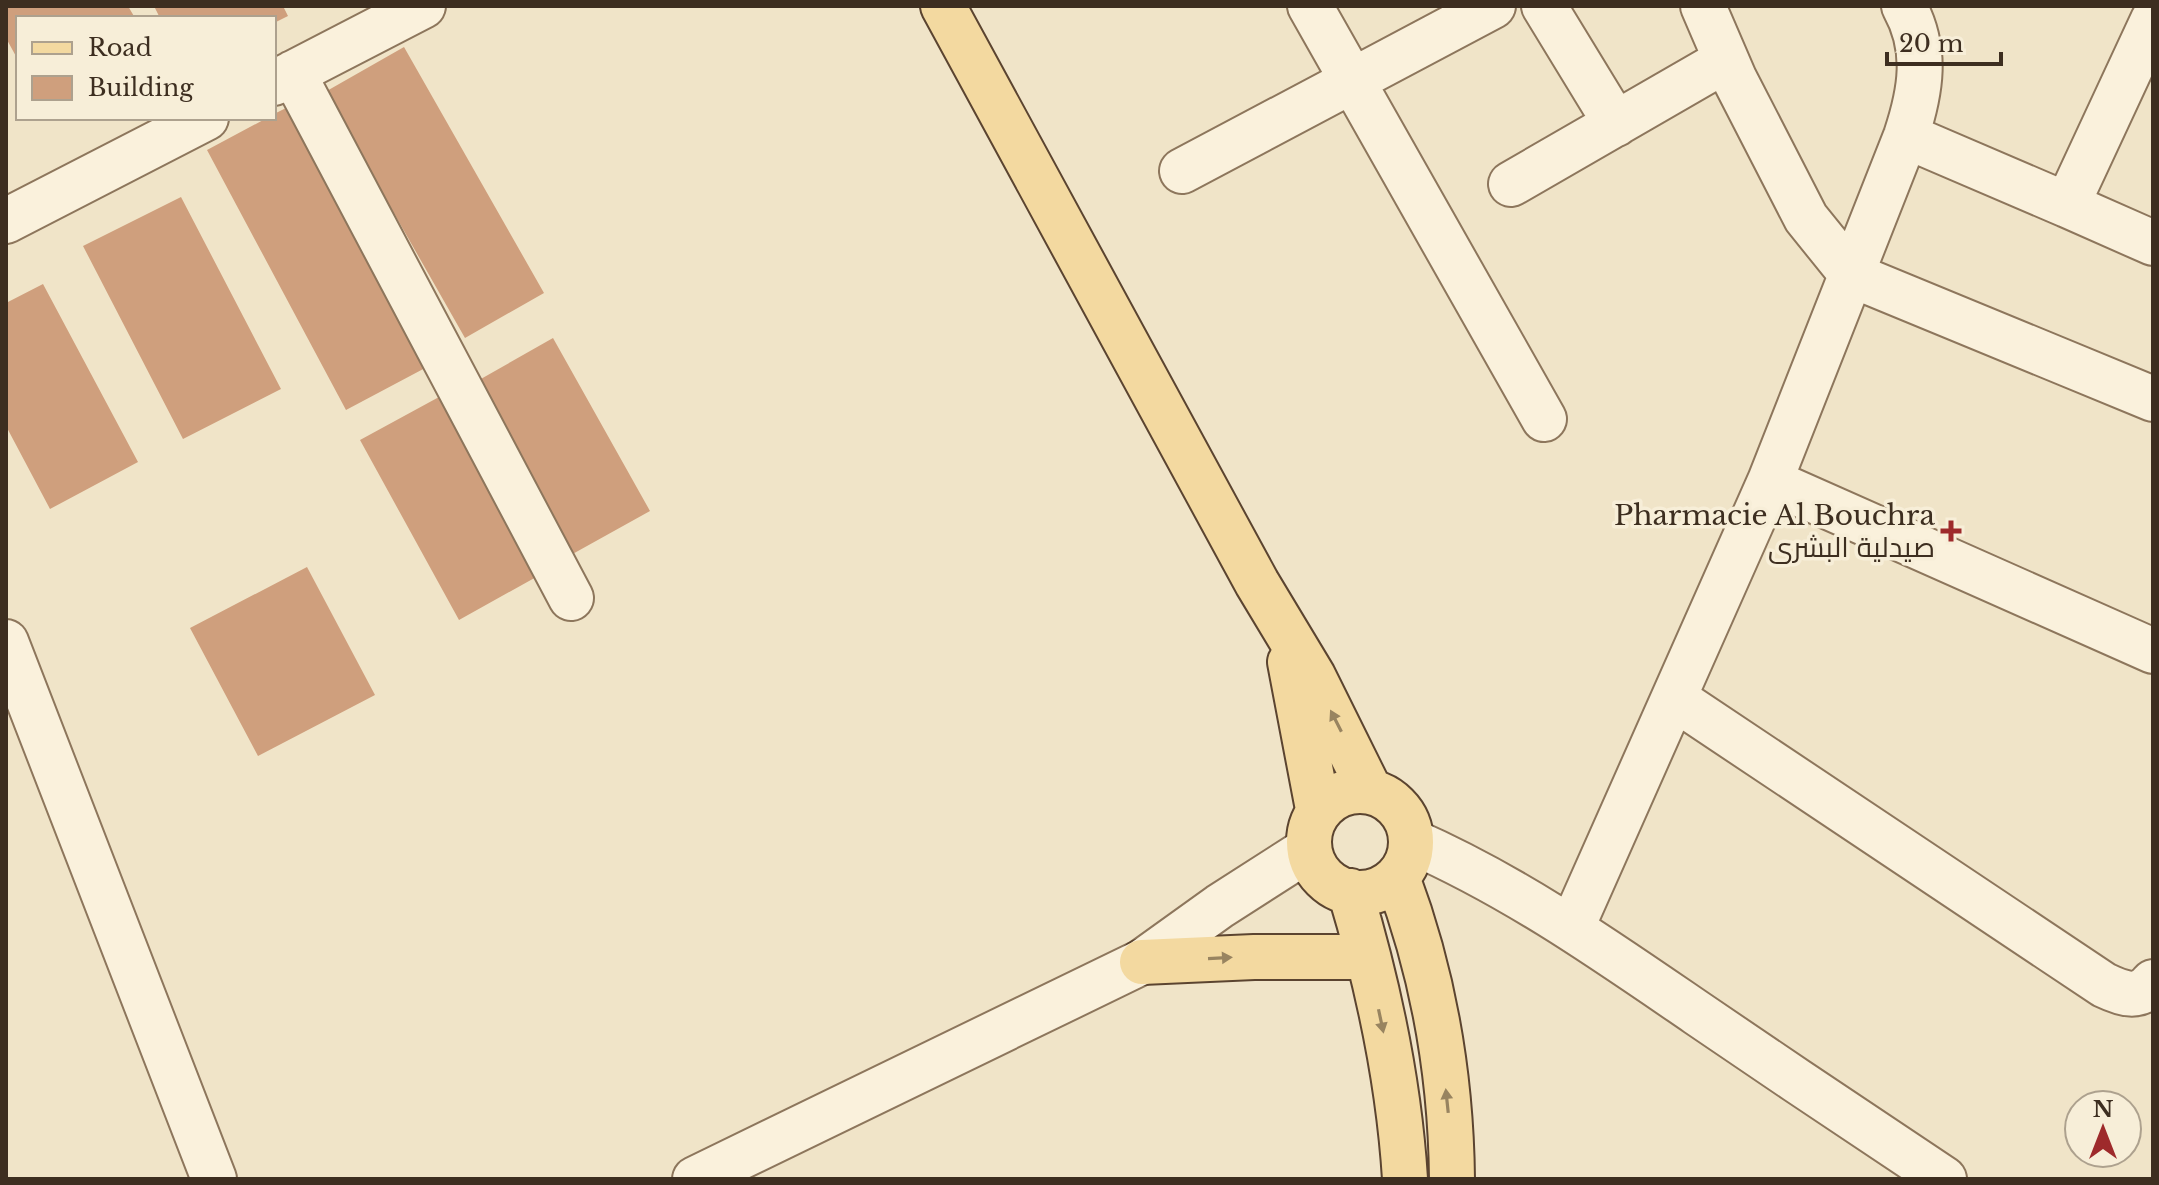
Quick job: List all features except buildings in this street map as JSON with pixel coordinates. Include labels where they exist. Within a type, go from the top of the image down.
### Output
[{"type":"main road","points":[[943,6],[1287,636],[1313,676],[1370,791]]},
{"type":"main road","points":[[1287,636],[1314,829],[1313,864],[1322,877],[1335,886],[1350,891],[1371,892],[1404,859]]},
{"type":"main road","points":[[1314,829],[1337,796],[1353,791],[1370,791],[1386,798],[1400,809],[1408,824],[1404,859],[1442,1055],[1452,1179]]},
{"type":"main road","points":[[1350,891],[1368,957],[1402,1124],[1405,1179]]},
{"type":"main road","points":[[1142,962],[1254,957],[1368,957]]},
{"type":"street","points":[[423,6],[283,78],[571,598]]},
{"type":"street","points":[[1310,6],[1544,419]]},
{"type":"street","points":[[1182,171],[1493,6]]},
{"type":"street","points":[[1544,6],[1616,124]]},
{"type":"street","points":[[1703,6],[1726,60],[1806,218],[1852,275],[2149,386]]},
{"type":"street","points":[[1572,927],[1770,481],[1906,136],[1918,102],[1921,73],[1918,43],[1904,6]]},
{"type":"street","points":[[2067,205],[2138,92],[2153,20]]},
{"type":"street","points":[[1511,184],[1726,60]]},
{"type":"street","points":[[6,221],[202,120]]},
{"type":"street","points":[[1906,136],[2153,243]]},
{"type":"street","points":[[1770,481],[2153,651]]},
{"type":"street","points":[[6,642],[214,1179]]},
{"type":"street","points":[[1674,698],[2104,985],[2123,994],[2132,994],[2141,993],[2153,982]]},
{"type":"street","points":[[695,1179],[1142,962],[1220,906],[1314,829]]},
{"type":"street","points":[[1404,859],[1449,858],[1572,927],[1944,1179]]},
{"type":"place","name":"Pharmacie Al Bouchra صيدلية البشرى","points":[[1951,531]]}]
